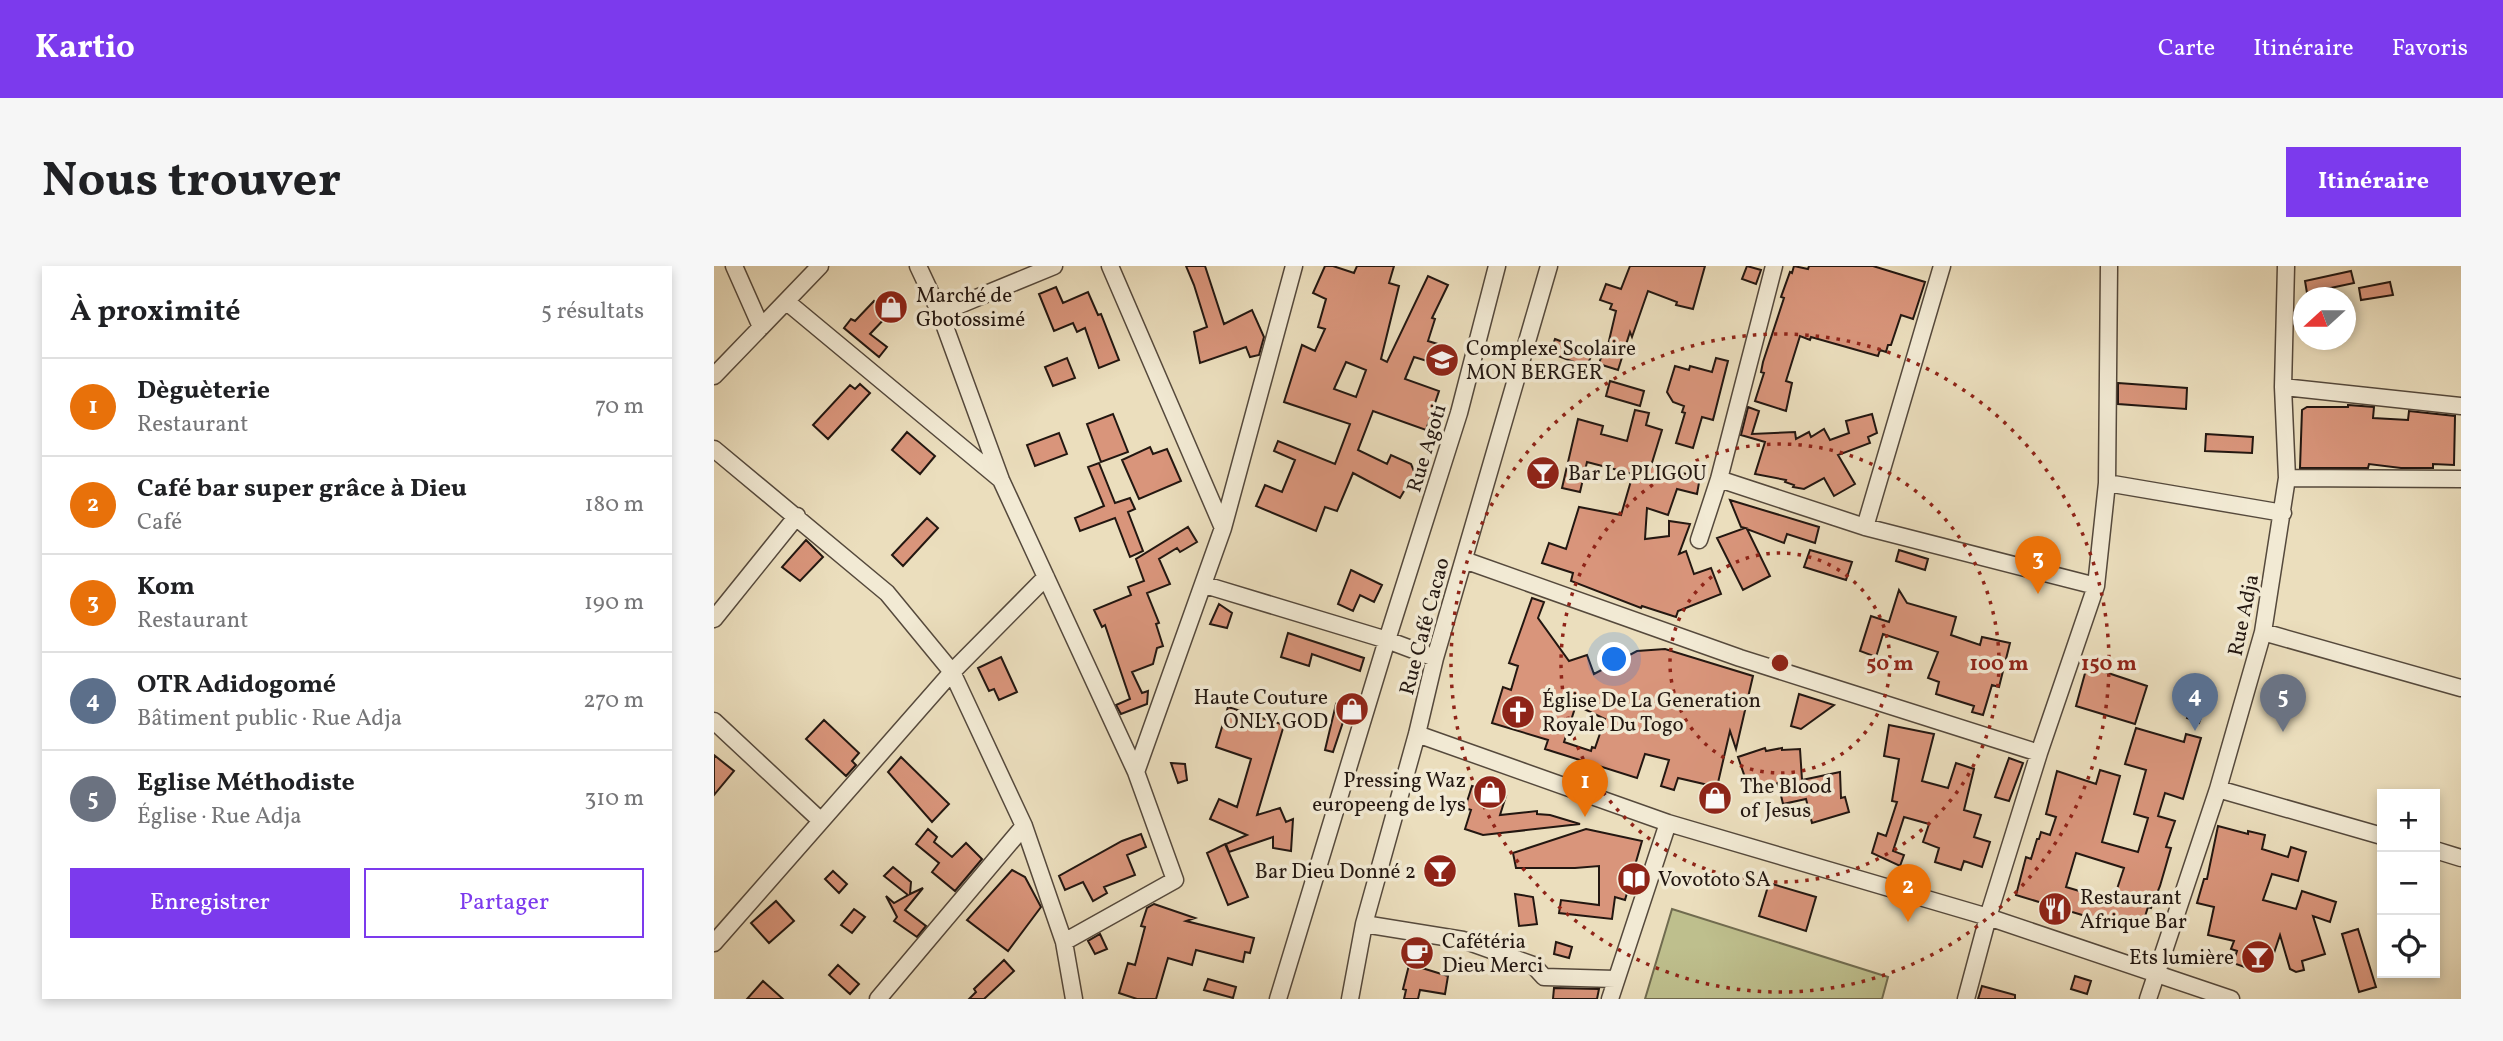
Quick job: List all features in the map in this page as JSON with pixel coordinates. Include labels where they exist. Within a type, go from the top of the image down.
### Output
[{"type":"street","points":[[734,266],[761,327]]},
{"type":"street","points":[[714,376],[820,266]]},
{"type":"street","points":[[918,266],[940,313],[1001,480],[1136,772],[1175,880],[1064,942]]},
{"type":"street","points":[[940,313],[1054,266]]},
{"type":"street","points":[[1110,266],[1223,528]]},
{"type":"street","points":[[1136,772],[1205,585],[1223,528],[1294,266]]},
{"type":"street","name":"Rue Agoti","points":[[1278,999],[1459,413],[1497,266]]},
{"type":"street","name":"Rue Café Cacao","points":[[1350,999],[1364,924],[1417,734],[1435,658],[1549,266]]},
{"type":"street","points":[[1699,540],[1719,478],[1774,266]]},
{"type":"street","points":[[1865,527],[1942,266]]},
{"type":"street","points":[[1966,999],[1988,917],[2039,753],[2096,586],[2107,483],[2109,266]]},
{"type":"street","name":"Rue Adja","points":[[2148,999],[2218,789],[2263,632],[2287,478],[2283,387],[2286,266]]},
{"type":"street","points":[[787,302],[1001,480]]},
{"type":"street","points":[[2283,387],[2461,406]]},
{"type":"street","points":[[714,449],[887,593],[952,672],[1024,825],[1064,942],[1074,999]]},
{"type":"street","points":[[1719,478],[1865,527],[2096,586]]},
{"type":"street","points":[[2287,478],[2461,479]]},
{"type":"street","points":[[2107,483],[2283,513]]},
{"type":"street","points":[[714,619],[797,516]]},
{"type":"street","points":[[1464,560],[1741,658],[2039,753]]},
{"type":"street","points":[[714,943],[952,672],[1046,577]]},
{"type":"street","points":[[1205,585],[1387,640],[1435,658]]},
{"type":"street","points":[[2263,632],[2461,688]]},
{"type":"street","points":[[714,721],[820,820]]},
{"type":"street","points":[[1417,734],[1668,823],[1988,917],[2231,999]]},
{"type":"street","points":[[2218,789],[2377,834]]},
{"type":"street","points":[[1610,999],[1668,823]]},
{"type":"street","points":[[878,999],[1024,825]]},
{"type":"street","points":[[2440,852],[2461,858]]},
{"type":"street","points":[[1364,924],[1463,940],[1533,965],[1544,977],[1615,979]]},
{"type":"green space","points":[[1672,909],[1888,977],[1882,999],[1645,999]]},
{"type":"building","points":[[1186,266],[1205,266],[1224,324],[1252,310],[1264,337],[1259,355],[1250,357],[1246,347],[1200,363],[1194,332],[1207,327]]},
{"type":"building","points":[[1325,266],[1354,273],[1357,266],[1394,266],[1389,283],[1399,286],[1381,359],[1387,362],[1428,276],[1448,285],[1432,318],[1435,319],[1428,341],[1441,345],[1439,350],[1451,354],[1447,367],[1414,357],[1405,379],[1439,391],[1426,430],[1373,411],[1358,450],[1387,464],[1391,455],[1411,464],[1417,478],[1416,487],[1407,486],[1400,498],[1353,473],[1337,511],[1325,507],[1316,531],[1256,506],[1265,485],[1282,492],[1295,460],[1274,451],[1278,441],[1335,464],[1350,424],[1284,402],[1302,345],[1315,351],[1325,329],[1318,327],[1326,299],[1313,293]],"holes":[[[1346,362],[1366,370],[1356,397],[1334,389]]]},
{"type":"building","points":[[1630,266],[1705,266],[1693,309],[1676,305],[1677,302],[1648,291],[1632,337],[1630,332],[1618,370],[1599,364],[1605,344],[1608,345],[1616,311],[1610,309],[1612,304],[1600,300],[1606,284],[1621,289]]},
{"type":"building","points":[[1747,266],[1761,270],[1756,284],[1742,279]]},
{"type":"building","points":[[1794,266],[1808,269],[1809,266],[1873,266],[1925,282],[1913,319],[1901,315],[1891,345],[1888,345],[1886,352],[1880,350],[1878,356],[1800,336],[1786,381],[1792,383],[1786,411],[1755,401],[1764,373],[1761,372],[1763,362],[1784,298],[1781,297]]},
{"type":"building","points":[[2351,271],[2354,283],[2335,287],[2306,287],[2305,281]]},
{"type":"building","points":[[2390,282],[2393,295],[2361,300],[2359,288]]},
{"type":"building","points":[[1056,287],[1063,303],[1088,292],[1098,315],[1101,314],[1119,360],[1099,368],[1085,328],[1077,332],[1073,323],[1054,331],[1039,294]]},
{"type":"building","points":[[874,301],[888,315],[870,334],[887,347],[879,357],[844,328],[851,319],[855,321]]},
{"type":"building","points":[[1555,339],[1592,353],[1587,367],[1550,353]]},
{"type":"building","points":[[1067,358],[1075,378],[1053,386],[1045,367]]},
{"type":"building","points":[[1716,358],[1728,361],[1713,420],[1702,417],[1693,448],[1676,443],[1685,413],[1682,412],[1684,406],[1673,402],[1667,392],[1675,366],[1689,370],[1690,366],[1712,372]]},
{"type":"building","points":[[1610,381],[1644,391],[1640,406],[1606,396]]},
{"type":"building","points":[[2118,383],[2187,388],[2186,409],[2118,404]]},
{"type":"building","points":[[860,384],[870,393],[828,439],[813,425],[850,385],[855,389]]},
{"type":"building","points":[[1748,407],[1759,411],[1752,434],[1795,432],[1796,439],[1809,432],[1811,437],[1824,429],[1830,440],[1849,433],[1846,421],[1872,414],[1877,433],[1868,437],[1870,443],[1838,455],[1855,484],[1834,496],[1824,478],[1804,489],[1793,487],[1794,485],[1785,482],[1786,480],[1755,474],[1765,442],[1741,435]]},
{"type":"building","points":[[2307,407],[2374,407],[2373,418],[2408,420],[2409,411],[2455,416],[2454,465],[2433,464],[2433,468],[2401,468],[2369,464],[2368,468],[2300,468],[2302,410]]},
{"type":"building","points":[[1635,410],[1649,413],[1646,425],[1662,430],[1651,466],[1700,477],[1697,494],[1677,489],[1668,515],[1647,508],[1645,539],[1669,536],[1669,521],[1690,524],[1679,554],[1686,551],[1694,574],[1711,568],[1721,594],[1678,611],[1676,617],[1642,606],[1641,608],[1571,581],[1573,573],[1542,563],[1549,543],[1566,549],[1579,507],[1621,515],[1633,474],[1587,462],[1580,492],[1562,488],[1578,419],[1603,426],[1601,434],[1627,441]]},
{"type":"building","points":[[1113,414],[1128,452],[1101,462],[1087,424]]},
{"type":"building","points":[[907,432],[935,456],[920,474],[892,450]]},
{"type":"building","points":[[1059,433],[1067,454],[1035,466],[1027,445]]},
{"type":"building","points":[[2206,434],[2253,437],[2252,453],[2205,451]]},
{"type":"building","points":[[1150,447],[1153,454],[1167,449],[1181,481],[1139,499],[1122,460]]},
{"type":"building","points":[[1099,463],[1115,503],[1130,498],[1135,509],[1128,512],[1143,551],[1130,557],[1115,518],[1080,531],[1075,518],[1104,506],[1088,467]]},
{"type":"building","points":[[1730,500],[1819,527],[1815,543],[1787,534],[1784,543],[1747,529],[1770,576],[1743,590],[1717,538],[1745,528],[1741,527]]},
{"type":"building","points":[[927,518],[938,528],[903,566],[892,555]]},
{"type":"building","points":[[1188,527],[1197,542],[1180,552],[1177,548],[1159,559],[1170,584],[1147,593],[1159,623],[1156,624],[1163,646],[1157,648],[1153,664],[1132,672],[1142,693],[1148,691],[1147,704],[1121,714],[1116,705],[1130,699],[1105,625],[1102,627],[1094,610],[1131,595],[1128,587],[1144,581],[1136,559]]},
{"type":"building","points":[[806,540],[823,557],[800,581],[782,567]]},
{"type":"building","points":[[1810,550],[1852,562],[1846,580],[1804,567]]},
{"type":"building","points":[[1899,550],[1928,559],[1925,570],[1896,561]]},
{"type":"building","points":[[1351,570],[1382,585],[1374,602],[1360,595],[1353,611],[1338,604]]},
{"type":"building","points":[[1899,590],[1907,603],[1956,617],[1951,635],[1980,645],[1982,637],[2010,643],[1999,687],[1992,685],[1983,715],[1972,712],[1974,706],[1936,694],[1939,682],[1928,678],[1938,652],[1883,634],[1876,657],[1860,651],[1871,616],[1889,622]]},
{"type":"building","points":[[1532,598],[1544,602],[1538,618],[1569,661],[1587,655],[1594,674],[1637,651],[1665,649],[1753,676],[1736,749],[1730,731],[1717,787],[1678,778],[1674,790],[1661,786],[1669,760],[1645,754],[1637,778],[1545,749],[1548,740],[1492,723],[1503,687],[1511,690],[1518,666],[1509,663]],"holes":[[[1576,705],[1605,719],[1595,748],[1592,747],[1591,751],[1564,742]]]},
{"type":"building","points":[[1219,604],[1232,613],[1227,628],[1210,624]]},
{"type":"building","points":[[1288,633],[1364,658],[1360,671],[1312,654],[1309,666],[1281,657]]},
{"type":"building","points":[[1001,657],[1017,692],[999,700],[994,689],[989,691],[978,668]]},
{"type":"building","points":[[2087,666],[2147,686],[2135,724],[2076,706]]},
{"type":"building","points":[[1799,694],[1834,705],[1801,729],[1791,726]]},
{"type":"building","points":[[2194,696],[2207,700],[2199,723],[2187,718]]},
{"type":"building","points":[[1336,704],[1347,710],[1333,752],[1325,750]]},
{"type":"building","points":[[1228,707],[1284,725],[1257,815],[1280,808],[1286,822],[1293,819],[1291,851],[1273,848],[1273,837],[1229,852],[1226,844],[1247,835],[1210,819],[1219,799],[1237,807],[1251,759],[1216,747]]},
{"type":"building","points":[[824,720],[859,753],[852,761],[856,765],[846,776],[806,739]]},
{"type":"building","points":[[1889,725],[1934,734],[1922,781],[1948,788],[1956,763],[1974,769],[1964,810],[1981,815],[1974,837],[1990,842],[1982,867],[1964,861],[1961,870],[1935,862],[1939,848],[1923,842],[1929,824],[1904,817],[1893,851],[1904,855],[1900,866],[1872,853],[1878,833],[1886,836],[1897,802],[1892,801],[1899,759],[1884,756]]},
{"type":"building","points":[[2136,728],[2184,742],[2186,734],[2201,738],[2183,799],[2165,793],[2158,816],[2175,821],[2166,847],[2171,848],[2160,886],[2151,908],[2148,907],[2141,929],[2103,917],[2102,921],[2016,895],[2026,857],[2031,859],[2041,832],[2050,835],[2056,817],[2046,814],[2057,771],[2096,784],[2100,770],[2120,776],[2102,842],[2138,852],[2148,818],[2134,814],[2146,770],[2125,764]],"holes":[[[2076,853],[2124,868],[2113,901],[2066,887]]]},
{"type":"building","points":[[1765,748],[1766,751],[1800,749],[1802,780],[1840,772],[1841,798],[1845,797],[1849,812],[1812,823],[1806,799],[1783,804],[1778,783],[1750,792],[1738,757]]},
{"type":"building","points":[[714,755],[734,771],[714,795]]},
{"type":"building","points":[[901,757],[949,804],[932,822],[888,772]]},
{"type":"building","points":[[2009,758],[2023,763],[2009,801],[1995,797]]},
{"type":"building","points":[[1171,763],[1185,764],[1187,780],[1178,783]]},
{"type":"building","points":[[1472,786],[1506,796],[1500,815],[1537,811],[1537,814],[1580,824],[1483,835],[1465,829],[1471,810],[1465,808]]},
{"type":"building","points":[[2218,826],[2248,834],[2248,831],[2265,835],[2262,849],[2288,857],[2291,847],[2306,852],[2298,881],[2272,874],[2263,900],[2296,909],[2302,891],[2336,902],[2330,922],[2313,916],[2325,954],[2302,961],[2304,970],[2296,972],[2290,969],[2280,935],[2272,959],[2259,954],[2253,970],[2233,963],[2237,951],[2231,949],[2234,941],[2208,935],[2214,907],[2197,903],[2204,879],[2207,879]]},
{"type":"building","points":[[928,829],[937,837],[934,842],[952,857],[966,843],[982,859],[955,891],[932,872],[939,863],[916,844]]},
{"type":"building","points":[[1586,829],[1642,841],[1625,900],[1615,897],[1612,919],[1559,913],[1561,900],[1599,905],[1599,866],[1516,868],[1513,853]]},
{"type":"building","points":[[1141,834],[1146,847],[1127,855],[1135,875],[1104,887],[1107,893],[1093,901],[1083,882],[1065,890],[1059,876],[1122,841]]},
{"type":"building","points":[[1225,844],[1248,897],[1228,905],[1207,853]]},
{"type":"building","points":[[893,867],[911,882],[910,894],[923,888],[905,910],[926,926],[917,937],[894,921],[897,917],[886,896],[894,903],[908,895],[884,876]]},
{"type":"building","points":[[1012,870],[1025,877],[1041,907],[1008,951],[967,920]]},
{"type":"building","points":[[833,871],[847,884],[839,893],[825,879]]},
{"type":"building","points":[[1769,883],[1816,897],[1806,931],[1759,916]]},
{"type":"building","points":[[1515,894],[1533,897],[1537,924],[1519,926]]},
{"type":"building","points":[[776,901],[794,921],[769,943],[751,923]]},
{"type":"building","points":[[1154,904],[1195,918],[1186,921],[1254,938],[1250,953],[1245,952],[1243,962],[1196,950],[1192,965],[1168,958],[1156,999],[1137,999],[1119,993],[1128,963],[1135,965],[1145,927],[1141,926],[1147,908]]},
{"type":"building","points":[[854,909],[865,917],[852,933],[841,925]]},
{"type":"building","points":[[2358,929],[2376,987],[2359,992],[2342,934]]},
{"type":"building","points":[[1100,934],[1107,949],[1095,954],[1088,941]]},
{"type":"building","points":[[1556,942],[1572,947],[1569,958],[1554,954]]},
{"type":"building","points":[[1414,945],[1427,949],[1422,968],[1448,976],[1445,994],[1420,990],[1418,999],[1404,999],[1406,990],[1403,989]]},
{"type":"building","points":[[1004,960],[1014,971],[984,999],[969,999],[976,992],[974,989]]},
{"type":"building","points":[[838,965],[859,984],[850,994],[829,975]]},
{"type":"building","points":[[2075,976],[2091,981],[2087,994],[2071,989]]},
{"type":"building","points":[[1208,979],[1236,987],[1233,998],[1204,990]]},
{"type":"building","points":[[763,981],[783,999],[747,999]]},
{"type":"building","points":[[1982,986],[2015,995],[2015,999],[1978,999]]},
{"type":"building","points":[[1554,988],[1599,989],[1597,999],[1553,999]]},
{"type":"place","name":"Marché de Gbotossimé","points":[[891,307]]},
{"type":"place","name":"Complexe Scolaire MON BERGER","points":[[1442,360]]},
{"type":"place","name":"Bar Le PLIGOU","points":[[1543,473]]},
{"type":"place","name":"Kom","points":[[2038,594]]},
{"type":"place","name":"Haute Couture ONLY GOD","points":[[1352,709]]},
{"type":"place","name":"Église De La Generation Royale Du Togo","points":[[1518,712]]},
{"type":"place","name":"OTR Adidogomé","points":[[2195,731]]},
{"type":"place","name":"Eglise Méthodiste","points":[[2283,732]]},
{"type":"place","name":"Pressing Waz europeeng de lys","points":[[1490,792]]},
{"type":"place","name":"The Blood of Jesus","points":[[1715,798]]},
{"type":"place","name":"Dèguèterie","points":[[1585,817]]},
{"type":"place","name":"Bar Dieu Donné 2","points":[[1440,871]]},
{"type":"place","name":"Vovototo SA","points":[[1634,879]]},
{"type":"place","name":"Restaurant Afrique Bar","points":[[2055,909]]},
{"type":"place","name":"Café bar super grâce à Dieu","points":[[1908,922]]},
{"type":"place","name":"Cafétéria Dieu Merci","points":[[1417,953]]},
{"type":"place","name":"Ets lumière","points":[[2258,957]]}]
